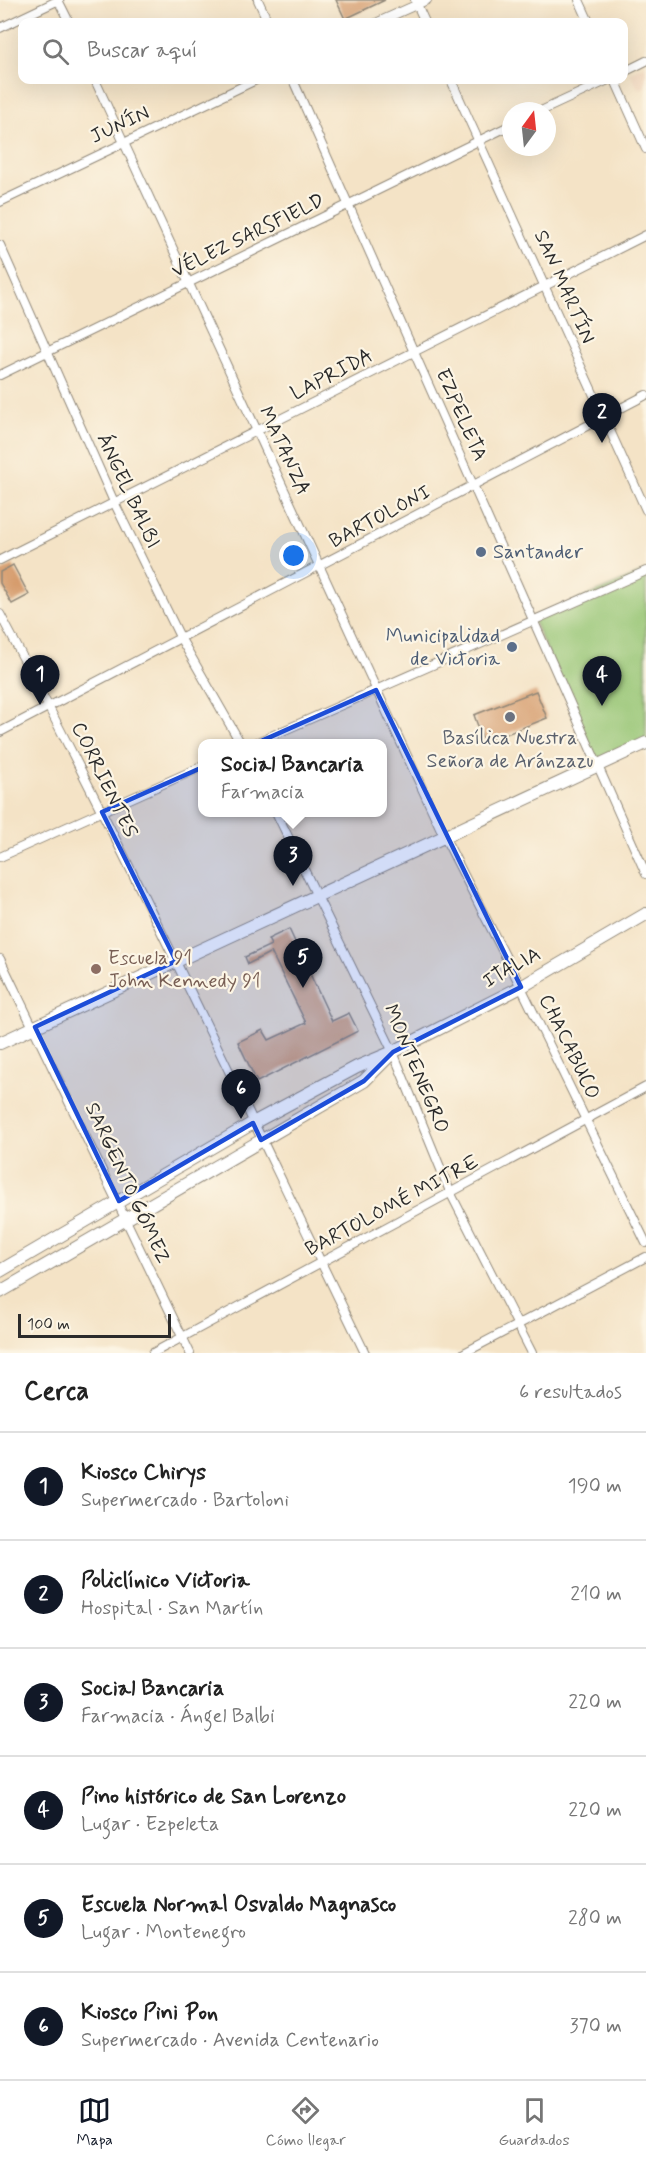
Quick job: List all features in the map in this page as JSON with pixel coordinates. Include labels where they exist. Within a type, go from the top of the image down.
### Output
[{"type":"street","points":[[21,18],[59,0],[67,18]]},
{"type":"street","points":[[258,0],[266,18]]},
{"type":"street","points":[[386,18],[416,2],[427,0]]},
{"type":"street","points":[[579,0],[587,18]]},
{"type":"street","points":[[416,2],[423,18]]},
{"type":"street","points":[[0,28],[18,19]]},
{"type":"street","points":[[628,70],[646,61]]},
{"type":"street","name":"MATANZA","points":[[97,84],[444,836]]},
{"type":"street","name":"JUNÍN","points":[[0,202],[123,141],[247,84]]},
{"type":"street","name":"EZPELETA","points":[[295,84],[646,874]]},
{"type":"street","name":"SAN MARTÍN","points":[[453,84],[646,510]]},
{"type":"street","points":[[556,104],[599,84]]},
{"type":"street","points":[[617,84],[646,148]]},
{"type":"street","name":"VÉLEZ SARSFIELD","points":[[0,375],[502,129]]},
{"type":"street","name":"LAPRIDA","points":[[0,560],[646,236]]},
{"type":"street","name":"ÁNGEL BALBI","points":[[0,245],[114,502],[181,639],[238,739]]},
{"type":"street","name":"BARTOLONI","points":[[0,732],[646,395]]},
{"type":"street","points":[[263,739],[646,571]]},
{"type":"street","name":"CORRIENTES","points":[[0,614],[50,707],[176,961],[365,1353]]},
{"type":"street","points":[[0,1043],[646,743]]},
{"type":"street","points":[[0,857],[198,768]]},
{"type":"street","points":[[278,817],[318,896]]},
{"type":"street","name":"CHACABUCO","points":[[444,836],[521,987],[646,1243]]},
{"type":"street","name":"MONTENEGRO","points":[[318,896],[393,1052],[451,1194],[532,1353]]},
{"type":"street","name":"ITALIA","points":[[393,1052],[521,987],[646,914]]},
{"type":"street","name":"SARGENTO GÓMEZ","points":[[0,959],[119,1201],[190,1353]]},
{"type":"street","points":[[0,1271],[253,1123],[357,1067],[393,1052]]},
{"type":"street","points":[[0,1292],[364,1081],[393,1052]]},
{"type":"street","name":"BARTOLOMÉ MITRE","points":[[153,1353],[646,1087]]},
{"type":"street","points":[[464,1353],[646,1257]]},
{"type":"highlighted area","points":[[376,690],[521,987],[393,1052],[364,1081],[261,1140],[253,1123],[119,1201],[35,1027],[176,961],[102,812]]},
{"type":"shaded area","points":[[646,65],[646,86],[639,90],[630,73]]},
{"type":"green space","points":[[646,571],[646,743],[598,765],[533,620]]},
{"type":"building","points":[[336,0],[385,0],[347,18],[345,18]]},
{"type":"building","points":[[13,565],[29,595],[12,604],[0,583],[0,572]]},
{"type":"building","name":"Basílica Nuestra Señora de Aránzazu","points":[[536,691],[547,718],[484,743],[474,715]]},
{"type":"building","points":[[289,929],[332,1021],[349,1013],[358,1031],[257,1082],[238,1042],[263,1030],[269,1040],[306,1023],[271,952],[248,964],[245,957],[271,945],[268,939]]},
{"type":"place","name":"Policlínico Victoria","points":[[602,443]]},
{"type":"place","name":"Santander","points":[[481,552]]},
{"type":"place","name":"Municipalidad de Victoria","points":[[512,647]]},
{"type":"place","name":"Kiosco Chirys","points":[[40,705]]},
{"type":"place","name":"Pino histórico de San Lorenzo","points":[[602,706]]},
{"type":"place","name":"Basílica Nuestra Señora de Aránzazu","points":[[510,717]]},
{"type":"place","name":"Social Bancaria","points":[[293,886]]},
{"type":"place","name":"Escuela 91 John Kennedy 91","points":[[96,969]]},
{"type":"place","name":"Escuela Normal Osvaldo Magnasco","points":[[303,988]]},
{"type":"place","name":"Kiosco Pini Pon","points":[[241,1119]]}]
